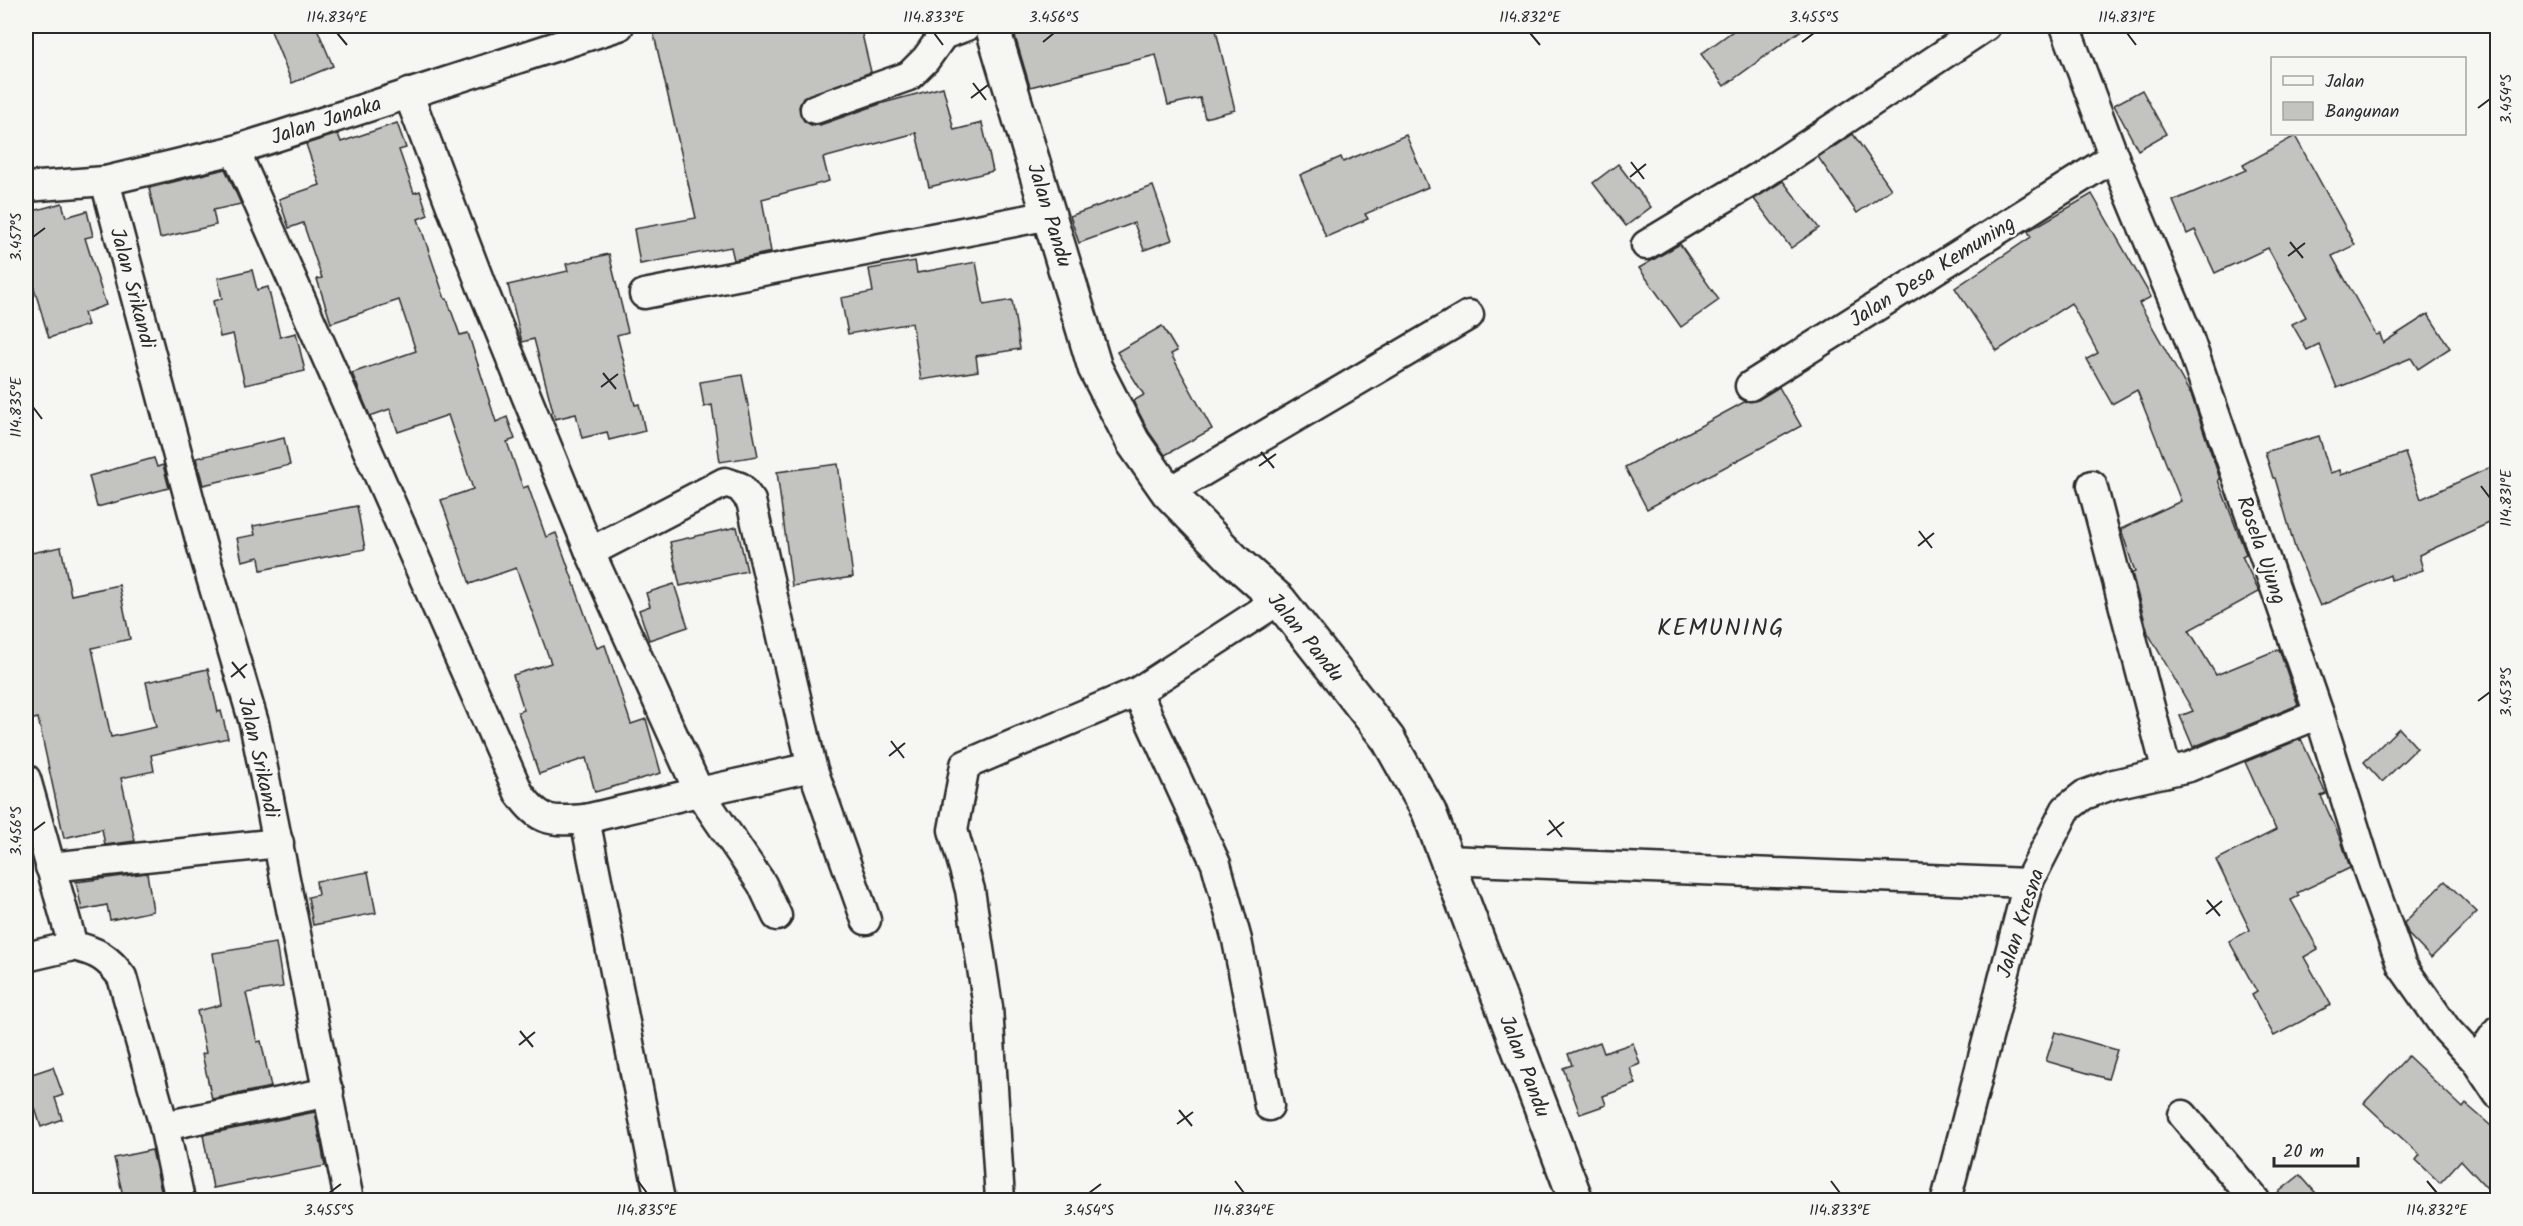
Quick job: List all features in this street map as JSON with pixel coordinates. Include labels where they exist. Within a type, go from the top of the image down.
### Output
[{"type":"street","name":"Jalan Janaka","points":[[26,187],[105,181],[235,150],[619,26]]},
{"type":"street","points":[[815,109],[909,76],[926,59],[943,35],[967,26]]},
{"type":"street","name":"Jalan Pandu","points":[[992,26],[1095,368],[1133,442],[1168,492],[1236,562],[1279,600],[1388,739],[1429,812],[1576,1200]]},
{"type":"street","points":[[1646,245],[1760,177],[1986,26]]},
{"type":"street","name":"Rosela Ujung","points":[[2065,26],[2114,157],[2187,333],[2319,714],[2368,871],[2402,966],[2447,1030],[2476,1061],[2498,1094]]},
{"type":"street","points":[[408,93],[481,285],[590,552],[699,792],[762,884],[777,916]]},
{"type":"street","points":[[235,150],[519,793],[532,811],[556,822],[585,819],[812,767]]},
{"type":"street","name":"Jalan Desa Kemuning","points":[[1750,386],[2114,157]]},
{"type":"street","name":"Jalan Srikandi","points":[[105,181],[202,547],[254,723],[349,1200]]},
{"type":"street","points":[[644,294],[1050,215]]},
{"type":"street","points":[[1168,492],[1469,315]]},
{"type":"street","points":[[590,552],[725,482],[740,487],[751,501],[812,767],[866,920]]},
{"type":"street","points":[[2092,485],[2167,772]]},
{"type":"street","points":[[1000,1200],[988,1007],[970,890],[953,830],[965,765],[1137,692],[1279,600]]},
{"type":"street","points":[[1137,692],[1216,864],[1237,940],[1269,1106]]},
{"type":"street","name":"Jalan Kresna","points":[[1946,1200],[2028,883],[2066,808],[2084,795],[2114,784],[2189,767],[2319,714]]},
{"type":"street","points":[[26,779],[73,946]]},
{"type":"street","points":[[585,819],[660,1200]]},
{"type":"street","points":[[50,867],[279,843]]},
{"type":"street","points":[[1446,860],[2028,883]]},
{"type":"street","points":[[26,957],[73,946],[96,951],[112,962],[122,977],[164,1126],[180,1200]]},
{"type":"street","points":[[2476,1061],[2498,1030]]},
{"type":"street","points":[[164,1126],[329,1092]]},
{"type":"street","points":[[2183,1115],[2255,1200]]},
{"type":"building","points":[[269,26],[316,26],[333,66],[292,83]]},
{"type":"building","points":[[652,26],[850,26],[851,33],[861,30],[871,72],[803,98],[799,107],[804,121],[811,125],[820,125],[883,103],[943,87],[954,130],[982,123],[993,171],[929,187],[916,133],[823,158],[829,181],[762,199],[771,252],[734,260],[731,247],[640,264],[634,229],[696,218]]},
{"type":"building","points":[[1012,26],[1215,26],[1235,110],[1205,118],[1200,98],[1168,105],[1156,55],[1030,87]]},
{"type":"building","points":[[1740,26],[1807,26],[1724,86],[1701,54]]},
{"type":"building","points":[[2142,90],[2166,134],[2138,150],[2114,105]]},
{"type":"building","points":[[397,123],[406,148],[399,150],[414,193],[420,191],[428,215],[418,219],[445,299],[447,299],[460,335],[468,333],[496,422],[507,417],[515,439],[507,442],[523,488],[528,486],[546,537],[556,533],[597,648],[605,645],[631,724],[646,719],[661,773],[595,792],[586,758],[539,774],[518,712],[524,710],[513,675],[551,663],[516,568],[470,584],[441,500],[473,489],[448,415],[398,432],[390,409],[370,416],[352,373],[416,351],[399,300],[331,323],[317,279],[322,278],[303,223],[289,228],[279,199],[320,185],[306,144],[338,134],[341,142]]},
{"type":"building","points":[[1853,134],[1891,189],[1857,213],[1818,157]]},
{"type":"building","points":[[1406,135],[1428,187],[1365,214],[1368,219],[1326,237],[1300,175],[1341,157],[1343,162]]},
{"type":"building","points":[[2295,136],[2355,245],[2332,256],[2376,335],[2380,334],[2383,343],[2428,314],[2450,348],[2418,369],[2411,358],[2337,388],[2319,344],[2307,350],[2292,324],[2306,317],[2268,248],[2215,273],[2195,230],[2187,234],[2173,201],[2246,170],[2243,165]]},
{"type":"building","points":[[1618,164],[1651,207],[1626,226],[1593,183]]},
{"type":"building","points":[[225,169],[241,204],[213,210],[216,225],[160,238],[149,188]]},
{"type":"building","points":[[1783,181],[1819,228],[1791,248],[1754,199]]},
{"type":"building","points":[[1153,186],[1172,240],[1144,250],[1134,223],[1079,243],[1070,216]]},
{"type":"building","points":[[2092,194],[2151,297],[2139,303],[2192,397],[2220,479],[2218,480],[2246,554],[2242,556],[2259,592],[2189,630],[2216,675],[2279,649],[2298,705],[2193,747],[2180,716],[2193,711],[2148,633],[2132,573],[2135,572],[2121,529],[2181,501],[2137,390],[2112,404],[2087,359],[2098,353],[2071,303],[1997,351],[1955,288],[2031,237],[2028,231]]},
{"type":"building","points":[[62,203],[66,217],[87,211],[93,236],[85,238],[106,305],[84,313],[88,325],[49,338],[26,261],[26,213]]},
{"type":"building","points":[[1680,244],[1719,300],[1681,327],[1639,268]]},
{"type":"building","points":[[609,254],[628,332],[617,335],[635,405],[639,404],[645,431],[609,440],[607,432],[582,438],[576,414],[555,419],[534,339],[522,342],[508,285],[568,271],[566,264]]},
{"type":"building","points":[[915,261],[917,273],[976,262],[984,305],[1012,300],[1020,349],[976,356],[978,371],[921,380],[912,323],[848,334],[841,298],[873,292],[869,269]]},
{"type":"building","points":[[252,270],[257,290],[268,287],[280,337],[296,333],[305,371],[245,385],[233,334],[220,337],[213,301],[222,299],[218,278]]},
{"type":"building","points":[[1162,326],[1177,351],[1171,354],[1212,429],[1165,455],[1149,432],[1133,401],[1144,395],[1117,352]]},
{"type":"building","points":[[742,375],[758,456],[720,462],[712,405],[704,407],[700,382]]},
{"type":"building","points":[[1779,387],[1801,426],[1647,509],[1625,467],[1746,401],[1758,400]]},
{"type":"building","points":[[2319,436],[2330,473],[2340,470],[2341,475],[2405,453],[2421,499],[2491,467],[2498,483],[2498,519],[2419,555],[2423,570],[2391,580],[2390,575],[2320,606],[2295,548],[2265,452]]},
{"type":"building","points":[[284,438],[290,465],[203,485],[196,458]]},
{"type":"building","points":[[154,458],[157,467],[163,465],[169,488],[97,507],[89,476]]},
{"type":"building","points":[[838,464],[853,577],[792,586],[777,472]]},
{"type":"building","points":[[357,506],[365,549],[261,570],[259,557],[242,561],[237,538],[255,535],[253,526]]},
{"type":"building","points":[[737,527],[747,571],[680,586],[670,542]]},
{"type":"building","points":[[61,547],[71,595],[119,585],[130,639],[92,648],[111,737],[156,727],[146,682],[208,669],[218,712],[221,711],[228,738],[151,755],[154,771],[121,778],[135,841],[105,845],[102,829],[64,838],[38,718],[26,721],[26,554]]},
{"type":"building","points":[[674,584],[688,627],[649,640],[639,610],[650,606],[646,593]]},
{"type":"building","points":[[2399,728],[2417,748],[2382,782],[2364,762]]},
{"type":"building","points":[[2301,739],[2326,794],[2321,796],[2341,840],[2350,868],[2297,893],[2299,896],[2291,900],[2318,949],[2304,957],[2331,1005],[2274,1036],[2252,995],[2257,992],[2229,941],[2250,930],[2216,860],[2276,830],[2245,762]]},
{"type":"building","points":[[368,872],[376,913],[313,925],[308,897],[318,895],[316,881]]},
{"type":"building","points":[[147,873],[153,911],[110,920],[107,905],[82,910],[76,882]]},
{"type":"building","points":[[2445,881],[2477,912],[2431,958],[2409,935],[2404,923]]},
{"type":"building","points":[[276,943],[283,987],[246,993],[257,1042],[261,1041],[271,1087],[212,1099],[202,1054],[206,1053],[197,1011],[221,1005],[213,953]]},
{"type":"building","points":[[2055,1032],[2117,1050],[2108,1079],[2046,1061]]},
{"type":"building","points":[[1600,1042],[1604,1053],[1633,1043],[1640,1064],[1630,1068],[1636,1084],[1603,1096],[1606,1105],[1580,1114],[1563,1068],[1572,1065],[1568,1054]]},
{"type":"building","points":[[2408,1056],[2463,1108],[2466,1104],[2498,1132],[2498,1200],[2461,1160],[2440,1183],[2416,1160],[2420,1155],[2364,1103]]},
{"type":"building","points":[[53,1067],[63,1095],[55,1098],[62,1119],[41,1127],[34,1105],[26,1108],[26,1076]]},
{"type":"building","points":[[315,1112],[325,1166],[213,1188],[203,1135]]},
{"type":"building","points":[[152,1150],[163,1200],[124,1200],[114,1158]]},
{"type":"building","points":[[2300,1175],[2322,1200],[2271,1200],[2271,1198]]},
{"type":"district","name":"KEMUNING","points":[[1721,627]]}]
